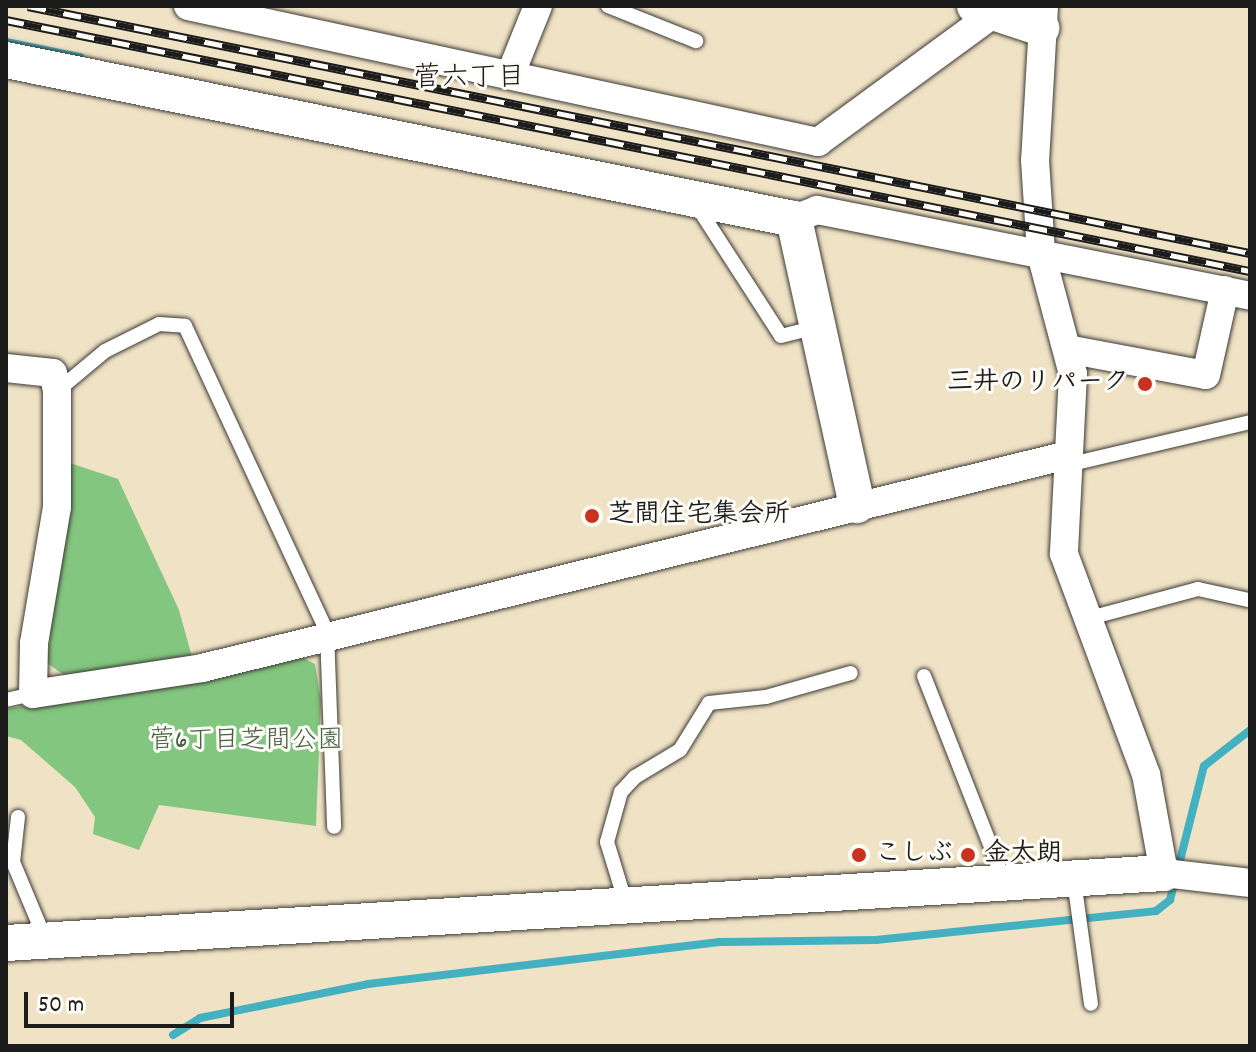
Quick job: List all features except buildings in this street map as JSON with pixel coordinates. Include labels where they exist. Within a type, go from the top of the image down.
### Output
[{"type":"street","points":[[188,6],[511,73],[818,142],[984,10],[1042,17],[1035,160],[1041,254],[1073,374],[1064,554],[1083,620],[1146,774],[1172,874]]},
{"type":"street","points":[[511,73],[538,6]]},
{"type":"street","points":[[6,60],[794,219],[817,210],[1238,293],[1206,375],[1067,349]]},
{"type":"street","points":[[794,219],[857,505]]},
{"type":"street","points":[[6,368],[53,373],[57,391],[57,507],[34,643],[20,697],[202,668],[327,632],[857,505],[1068,460]]},
{"type":"street","points":[[6,943],[1005,883],[1076,891],[1172,874],[1250,883]]},
{"type":"lane","points":[[608,6],[696,41]]},
{"type":"lane","points":[[693,199],[781,336],[817,327]]},
{"type":"lane","points":[[57,391],[105,351],[146,331],[185,326],[327,632],[334,827]]},
{"type":"lane","points":[[1068,460],[1250,422]]},
{"type":"lane","points":[[1083,620],[1198,589],[1248,600]]},
{"type":"lane","points":[[628,908],[607,842],[621,792],[635,777],[680,750],[709,703],[766,697],[851,673]]},
{"type":"lane","points":[[924,676],[1005,883]]},
{"type":"lane","points":[[18,817],[13,862],[46,941]]},
{"type":"lane","points":[[1076,891],[1091,1004]]},
{"type":"green space","points":[[70,463],[118,479],[179,610],[192,657],[64,675],[47,663]]},
{"type":"green space","name":"菅6丁目芝間公園","points":[[299,656],[315,664],[321,700],[316,826],[159,805],[139,850],[93,834],[95,817],[75,787],[21,740],[6,736],[6,709]]},
{"type":"waterway","points":[[6,42],[80,57]]},
{"type":"waterway","points":[[173,1035],[200,1018],[368,984],[719,942],[876,940],[1156,911],[1170,900],[1204,766],[1250,730]]},
{"type":"railway","points":[[28,6],[1250,253]]},
{"type":"railway","points":[[6,20],[1250,271]]},
{"type":"place","name":"三井のリパーク","points":[[1145,384]]},
{"type":"place","name":"芝間住宅集会所","points":[[592,516]]},
{"type":"place","name":"こしぶ","points":[[859,855]]},
{"type":"place","name":"金太朗","points":[[968,855]]},
{"type":"district","name":"菅六丁目","points":[[469,80]]}]
